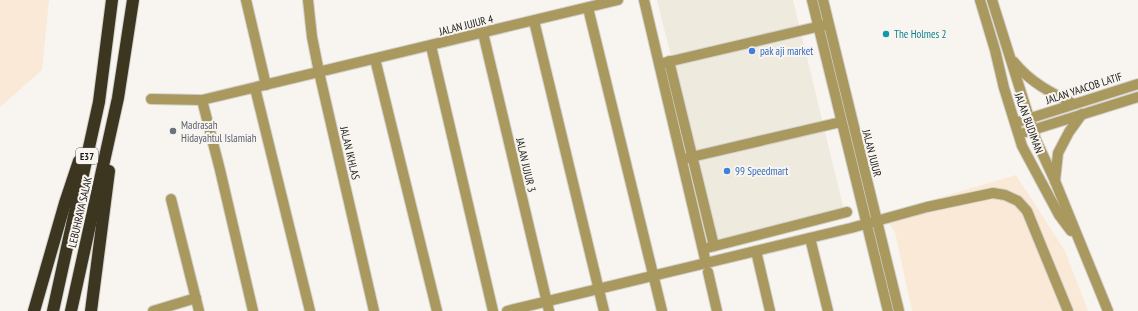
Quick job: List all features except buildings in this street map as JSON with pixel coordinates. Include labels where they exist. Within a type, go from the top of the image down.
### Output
[{"type":"highway","name":"LEBUHRAYA SALAK","points":[[53,311],[99,102],[112,0]]},
{"type":"highway","name":"LEBUHRAYA SALAK","points":[[71,311],[118,98],[132,0]]},
{"type":"highway","points":[[92,311],[118,98]]},
{"type":"highway","points":[[34,311],[65,203],[99,102]]},
{"type":"street","points":[[246,0],[266,85]]},
{"type":"street","name":"JALAN IKHLAS","points":[[308,0],[312,37],[319,72],[374,311]]},
{"type":"street","name":"JALAN JUJUR 4","points":[[151,99],[202,100],[432,46],[618,0]]},
{"type":"street","points":[[644,0],[717,311]]},
{"type":"street","name":"JALAN JUJUR","points":[[812,0],[888,311]]},
{"type":"street","name":"JALAN JUJUR","points":[[823,0],[899,311]]},
{"type":"street","name":"JALAN BUDIMAN","points":[[980,0],[1022,146],[1059,215],[1080,242]]},
{"type":"street","name":"JALAN BUDIMAN","points":[[992,0],[1032,130],[1055,181],[1108,311]]},
{"type":"street","points":[[588,8],[662,311]]},
{"type":"street","points":[[534,21],[604,311]]},
{"type":"street","points":[[659,64],[828,24]]},
{"type":"street","name":"JALAN JUJUR 3","points":[[483,33],[547,306]]},
{"type":"street","points":[[432,46],[493,311]]},
{"type":"street","points":[[1010,58],[1023,73],[1043,89],[1074,104]]},
{"type":"street","points":[[375,59],[438,311]]},
{"type":"street","points":[[669,61],[714,246]]},
{"type":"street","name":"JALAN YAACOB LATIF","points":[[1015,123],[1138,84]]},
{"type":"street","points":[[255,88],[310,311]]},
{"type":"street","points":[[1018,135],[1138,97]]},
{"type":"street","points":[[202,100],[253,311]]},
{"type":"street","points":[[1055,181],[1058,153],[1069,132],[1082,114]]},
{"type":"street","points":[[682,160],[841,122]]},
{"type":"street","points":[[506,311],[547,306],[599,289],[653,276],[707,267],[756,251],[866,224],[927,207],[993,193],[1018,201],[1027,211],[1068,311]]},
{"type":"street","points":[[171,199],[200,311]]},
{"type":"street","points":[[703,249],[847,212]]},
{"type":"street","points":[[810,238],[828,311]]},
{"type":"street","points":[[756,251],[770,311]]},
{"type":"street","points":[[153,311],[196,298]]},
{"type":"shaded area","points":[[0,0],[49,0],[42,70],[0,107]]},
{"type":"shaded area","points":[[657,0],[793,0],[844,210],[717,242]]},
{"type":"shaded area","points":[[1016,175],[1065,251],[1088,311],[912,311],[895,232],[883,214]]},
{"type":"place","name":"The Holmes 2","points":[[886,34]]},
{"type":"place","name":"pak aji market","points":[[752,51]]},
{"type":"place","name":"Madrasah Hidayahtul Islamiah","points":[[173,131]]},
{"type":"place","name":"99 Speedmart","points":[[727,171]]}]
